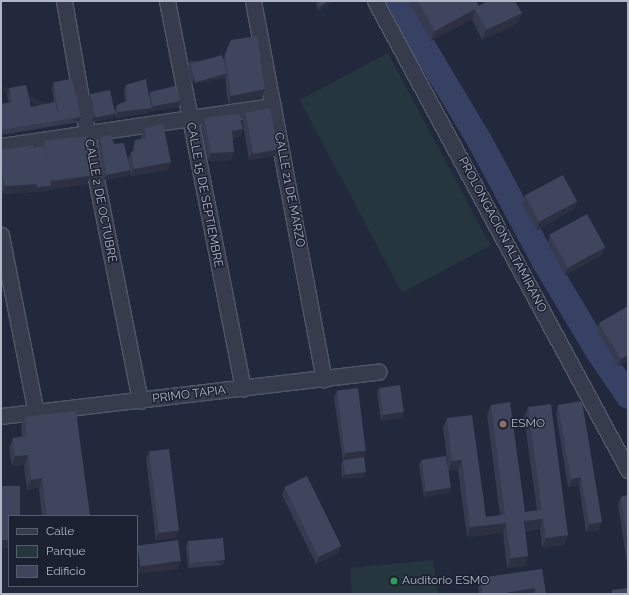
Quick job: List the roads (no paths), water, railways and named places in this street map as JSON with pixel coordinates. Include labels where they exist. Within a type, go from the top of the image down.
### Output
[{"type":"street","name":"CALLE 2 DE OCTUBRE","points":[[64,1],[87,133],[140,401]]},
{"type":"street","name":"CALLE 15 DE SEPTIEMBRE","points":[[167,1],[243,389]]},
{"type":"street","name":"CALLE 21 DE MARZO","points":[[253,1],[324,378]]},
{"type":"street","name":"PROLONGACIÓN ALTAMIRANO","points":[[375,1],[628,470]]},
{"type":"street","points":[[1,146],[273,106]]},
{"type":"street","points":[[1,235],[36,413]]},
{"type":"street","name":"PRIMO TAPIA","points":[[1,416],[243,389],[378,372]]},
{"type":"waterway","points":[[396,1],[479,140],[543,260],[598,352],[628,396]]},
{"type":"place","name":"ESMO","points":[[503,424]]},
{"type":"place","name":"Auditorio ESMO","points":[[394,581]]}]
